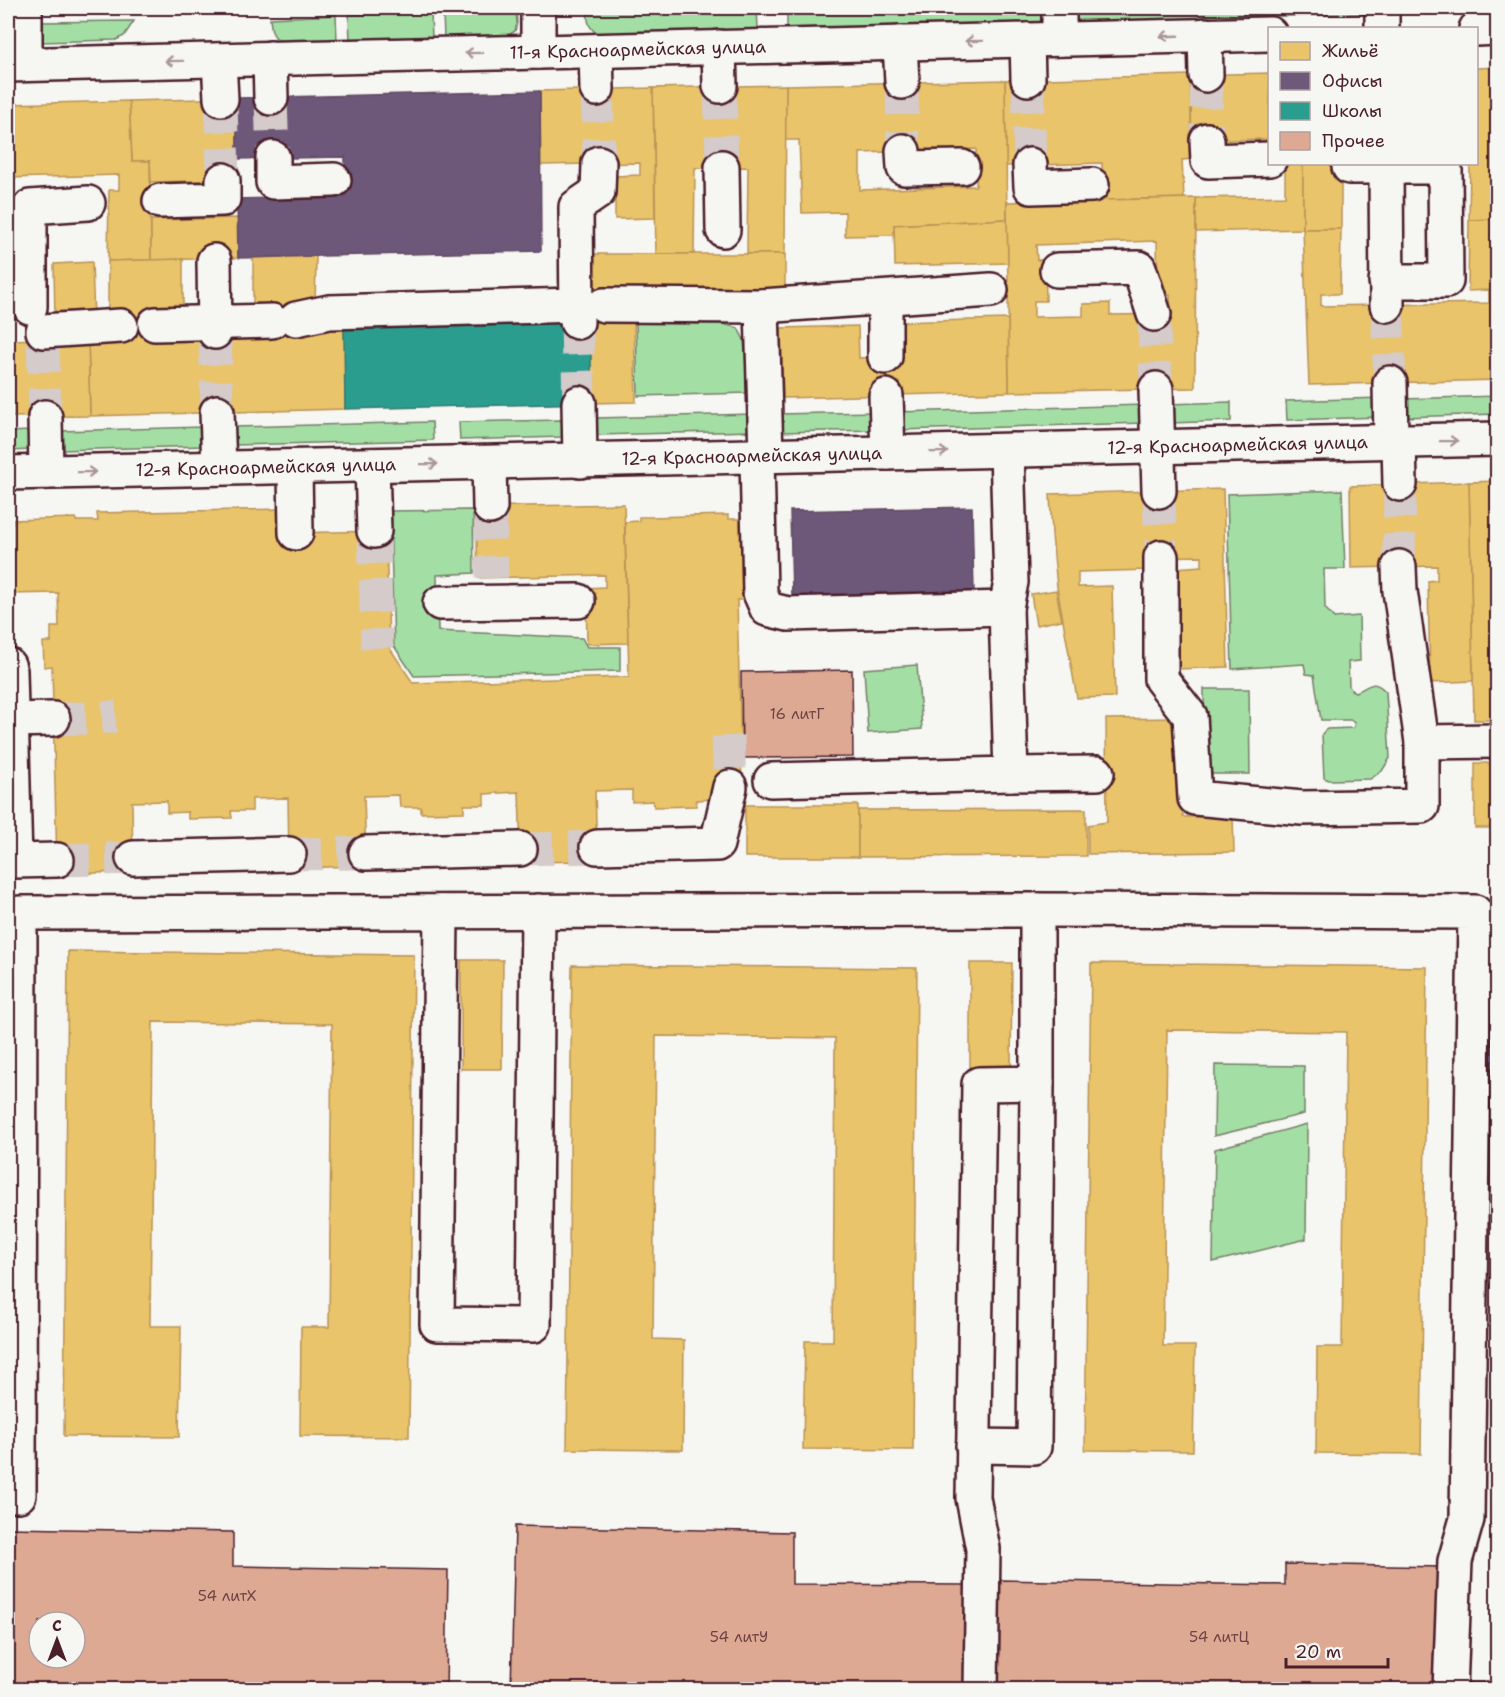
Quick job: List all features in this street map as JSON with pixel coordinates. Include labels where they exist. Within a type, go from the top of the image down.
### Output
[{"type":"street","points":[[16,64],[24,8]]},
{"type":"street","points":[[538,8],[538,52]]},
{"type":"street","points":[[1382,8],[1382,27]]},
{"type":"street","name":"11-я Красноармейская улица","points":[[16,64],[1027,40],[1059,23],[1205,35],[1268,34]]},
{"type":"street","points":[[1478,29],[1497,28]]},
{"type":"street","points":[[1205,35],[1206,75]]},
{"type":"street","points":[[1027,40],[1028,79]]},
{"type":"street","points":[[900,43],[902,82]]},
{"type":"street","points":[[718,47],[720,87]]},
{"type":"street","points":[[596,51],[597,89]]},
{"type":"street","points":[[270,58],[271,98]]},
{"type":"street","points":[[219,60],[220,99]]},
{"type":"street","points":[[1208,140],[1208,160],[1268,159]]},
{"type":"street","points":[[903,151],[904,168],[962,167]]},
{"type":"street","points":[[273,158],[273,182],[334,180]]},
{"type":"street","points":[[586,311],[576,207],[598,192],[599,163]]},
{"type":"street","points":[[1030,165],[1031,187],[1092,185]]},
{"type":"street","points":[[1349,165],[1349,167],[1386,167],[1445,167],[1446,281],[1387,293],[1386,167]]},
{"type":"street","points":[[722,167],[723,230]]},
{"type":"street","points":[[160,201],[223,199],[223,180]]},
{"type":"street","points":[[88,203],[30,207],[31,321],[121,326]]},
{"type":"street","points":[[214,261],[215,327]]},
{"type":"street","points":[[1057,270],[1138,268],[1154,314]]},
{"type":"street","points":[[154,324],[215,327],[284,320],[329,312],[586,311],[762,306],[991,290]]},
{"type":"street","points":[[885,298],[885,357]]},
{"type":"street","points":[[762,306],[760,593],[767,609],[788,614],[1006,608]]},
{"type":"street","points":[[1390,383],[1400,484]]},
{"type":"street","points":[[1156,389],[1159,491]]},
{"type":"street","points":[[886,396],[888,453]]},
{"type":"street","points":[[579,403],[580,460]]},
{"type":"street","points":[[217,412],[219,468]]},
{"type":"street","points":[[45,417],[46,472]]},
{"type":"street","name":"12-я Красноармейская улица","points":[[8,473],[1497,439]]},
{"type":"street","points":[[1007,451],[1011,582],[1006,608],[1011,774]]},
{"type":"street","points":[[489,463],[490,507]]},
{"type":"street","points":[[372,465],[374,531]]},
{"type":"street","points":[[295,467],[296,533]]},
{"type":"street","points":[[1161,557],[1161,679],[1190,716],[1195,798],[1302,808],[1422,806],[1422,742],[1400,591],[1399,567]]},
{"type":"street","points":[[440,603],[492,590],[578,601]]},
{"type":"street","points":[[8,665],[15,861],[57,860]]},
{"type":"street","points":[[11,720],[53,719]]},
{"type":"street","points":[[1422,742],[1497,741]]},
{"type":"street","points":[[771,780],[1097,773]]},
{"type":"street","points":[[597,847],[717,844],[730,787]]},
{"type":"street","points":[[366,853],[520,849]]},
{"type":"street","points":[[133,858],[289,854]]},
{"type":"street","points":[[973,1446],[1034,1447],[1037,910]]},
{"type":"street","points":[[8,1495],[19,1495],[20,913],[1037,910],[1475,912],[1467,1519],[1455,1561],[1450,1689]]},
{"type":"street","points":[[441,912],[437,1324],[534,1325],[538,911]]},
{"type":"street","points":[[981,1689],[983,1549],[973,1498],[979,1084],[1037,1083]]},
{"type":"green space","points":[[757,8],[758,29],[598,34],[590,26],[587,9]]},
{"type":"green space","points":[[787,8],[1044,8],[1045,22],[787,28]]},
{"type":"green space","points":[[1075,8],[1369,8],[1369,14],[1075,21]]},
{"type":"green space","points":[[1394,8],[1483,8],[1483,11],[1394,14]]},
{"type":"green space","points":[[516,10],[515,31],[507,36],[444,38],[443,13]]},
{"type":"green space","points":[[431,13],[432,39],[350,41],[349,15]]},
{"type":"green space","points":[[336,15],[337,42],[290,43],[278,39],[271,27],[270,18]]},
{"type":"green space","points":[[134,21],[124,36],[116,40],[39,42],[38,22]]},
{"type":"green space","points":[[636,323],[723,324],[738,328],[744,340],[748,393],[638,396]]},
{"type":"green space","points":[[1497,396],[1497,414],[1404,417],[1404,399]]},
{"type":"green space","points":[[1381,398],[1381,417],[1287,420],[1286,401]]},
{"type":"green space","points":[[1231,402],[1231,421],[1169,423],[1168,404]]},
{"type":"green space","points":[[1145,405],[1145,423],[897,430],[897,412]]},
{"type":"green space","points":[[877,412],[877,430],[777,432],[777,414]]},
{"type":"green space","points":[[754,414],[754,431],[597,435],[597,418]]},
{"type":"green space","points":[[562,420],[562,437],[460,440],[459,422]]},
{"type":"green space","points":[[432,422],[433,440],[234,445],[233,427]]},
{"type":"green space","points":[[203,427],[204,446],[60,450],[59,431]]},
{"type":"green space","points":[[31,431],[32,450],[8,451],[8,432]]},
{"type":"green space","points":[[1342,490],[1345,569],[1324,569],[1325,608],[1334,618],[1359,616],[1360,661],[1348,662],[1351,690],[1355,692],[1373,684],[1386,692],[1390,758],[1382,771],[1370,779],[1329,780],[1324,778],[1322,734],[1327,729],[1353,728],[1355,724],[1351,720],[1321,720],[1314,675],[1306,674],[1304,664],[1232,669],[1227,494]]},
{"type":"green space","points":[[473,510],[474,573],[437,575],[438,631],[582,638],[587,647],[620,647],[620,671],[414,676],[394,646],[390,511]]},
{"type":"green space","points":[[917,665],[922,729],[868,733],[864,669]]},
{"type":"green space","points":[[1204,689],[1249,689],[1250,774],[1205,774]]},
{"type":"green space","points":[[1215,1065],[1304,1066],[1304,1114],[1214,1136]]},
{"type":"green space","points":[[1307,1124],[1306,1239],[1213,1262],[1215,1149]]},
{"type":"building: Жильё","points":[[1498,67],[1498,219],[1469,220],[1470,165],[1478,165],[1478,68]]},
{"type":"building: Жильё","points":[[1268,73],[1268,139],[1192,141],[1190,75]]},
{"type":"building: Жильё","points":[[1190,75],[1192,159],[1182,160],[1184,198],[1102,200],[1102,163],[1006,166],[1005,80]]},
{"type":"building: Жильё","points":[[1005,80],[1007,219],[894,225],[894,235],[845,236],[845,212],[802,213],[799,140],[785,140],[786,85]],"holes":[[[976,149],[976,186],[860,190],[860,153]]]},
{"type":"building: Жильё","points":[[786,85],[785,254],[747,254],[748,167],[695,168],[694,254],[656,254],[653,88]]},
{"type":"building: Жильё","points":[[653,88],[655,218],[615,219],[615,176],[640,175],[640,163],[541,165],[540,91]]},
{"type":"building: Жильё","points":[[237,98],[237,180],[151,182],[150,161],[132,161],[129,101]]},
{"type":"building: Жильё","points":[[129,101],[132,161],[150,161],[151,260],[108,261],[109,190],[119,190],[119,175],[8,178],[8,104]]},
{"type":"building: Жильё","points":[[1285,165],[1303,165],[1303,229],[1196,232],[1196,198],[1285,196]]},
{"type":"building: Жильё","points":[[1303,165],[1341,165],[1341,229],[1303,229]]},
{"type":"building: Жильё","points":[[1196,198],[1195,388],[1009,392],[1007,202]],"holes":[[[1157,241],[1158,296],[1170,295],[1171,314],[1110,315],[1110,303],[1083,304],[1083,316],[1034,317],[1034,301],[1046,301],[1045,260],[1037,260],[1036,245]]]},
{"type":"building: Жильё","points":[[238,218],[238,258],[151,260],[151,220]]},
{"type":"building: Жильё","points":[[1007,219],[1008,263],[895,266],[894,225]]},
{"type":"building: Жильё","points":[[1498,219],[1498,380],[1309,385],[1303,229],[1341,229],[1340,294],[1321,294],[1321,306],[1489,303],[1489,290],[1468,291],[1469,220]]},
{"type":"building: Жильё","points":[[594,254],[785,254],[785,292],[594,293]]},
{"type":"building: Жильё","points":[[316,256],[315,309],[344,327],[345,409],[90,416],[88,338],[108,312],[108,261],[183,259],[183,312],[253,310],[253,258]]},
{"type":"building: Жильё","points":[[92,262],[94,320],[55,322],[54,264]]},
{"type":"building: Жильё","points":[[1008,319],[1009,392],[783,398],[781,328],[858,326],[859,358],[885,357],[895,322]]},
{"type":"building: Жильё","points":[[634,321],[636,402],[592,403],[590,322]]},
{"type":"building: Жильё","points":[[88,338],[90,416],[8,417],[8,340]]},
{"type":"building: Жильё","points":[[1498,481],[1498,720],[1474,720],[1469,482]]},
{"type":"building: Жильё","points":[[1469,482],[1473,681],[1430,683],[1428,581],[1437,580],[1437,566],[1351,568],[1350,486]]},
{"type":"building: Жильё","points":[[1223,489],[1228,667],[1178,669],[1175,568],[1202,566],[1202,556],[1149,557],[1149,570],[1078,572],[1078,587],[1112,586],[1115,697],[1077,698],[1057,587],[1050,494]]},
{"type":"building: Жильё","points":[[624,504],[628,643],[587,644],[586,588],[605,587],[605,575],[478,578],[476,507]]},
{"type":"building: Жильё","points":[[283,509],[284,533],[386,531],[389,647],[413,683],[629,677],[625,522],[639,521],[639,517],[728,515],[728,519],[742,519],[744,600],[737,600],[742,787],[717,799],[696,800],[696,806],[654,807],[653,801],[632,802],[632,790],[595,791],[597,853],[587,853],[588,861],[530,862],[530,855],[521,855],[519,792],[484,794],[484,805],[464,805],[464,812],[421,813],[421,807],[400,807],[399,795],[364,796],[366,859],[356,859],[357,866],[299,868],[299,861],[289,861],[288,798],[252,799],[252,811],[231,811],[232,818],[188,819],[188,812],[167,813],[167,801],[132,802],[133,865],[125,872],[67,874],[66,866],[57,866],[52,666],[44,667],[43,642],[51,642],[51,627],[59,627],[58,593],[8,594],[8,523],[13,523],[12,520],[76,518],[76,521],[98,521],[97,513]]},
{"type":"building: Жильё","points":[[1056,590],[1062,620],[1036,625],[1031,594]]},
{"type":"building: Жильё","points":[[1181,718],[1183,817],[1233,816],[1234,852],[1088,854],[1088,825],[1107,822],[1106,719]]},
{"type":"building: Жильё","points":[[1475,763],[1498,763],[1498,828],[1475,828]]},
{"type":"building: Жильё","points":[[745,805],[858,805],[858,857],[745,857]]},
{"type":"building: Жильё","points":[[1086,809],[1086,856],[858,857],[858,810]]},
{"type":"building: Жильё","points":[[68,951],[414,955],[409,1437],[300,1436],[301,1327],[329,1327],[332,1024],[153,1022],[150,1326],[181,1326],[179,1437],[64,1436]]},
{"type":"building: Жильё","points":[[461,960],[503,960],[502,1069],[461,1069]]},
{"type":"building: Жильё","points":[[970,963],[1012,963],[1011,1072],[970,1072]]},
{"type":"building: Жильё","points":[[1091,963],[1427,967],[1421,1454],[1316,1453],[1317,1347],[1342,1347],[1346,1032],[1167,1030],[1163,1346],[1195,1346],[1193,1451],[1085,1450]]},
{"type":"building: Жильё","points":[[572,965],[917,968],[913,1450],[803,1449],[805,1341],[833,1341],[835,1038],[656,1036],[653,1339],[684,1340],[683,1450],[567,1449]]},
{"type":"building: Офисы","points":[[540,91],[541,251],[238,258],[237,199],[345,196],[345,157],[237,159],[237,98]]},
{"type":"building: Офисы","points":[[972,507],[974,592],[792,597],[790,511]]},
{"type":"building: Офисы","points":[[1485,1019],[1498,1019],[1498,1072],[1485,1072]]},
{"type":"building: Школы","points":[[590,322],[592,403],[345,409],[344,327]]},
{"type":"building: Школы","points":[[1486,936],[1498,936],[1498,1019],[1485,1019]]},
{"type":"building: Прочее","points":[[852,670],[853,757],[742,758],[741,672]]},
{"type":"building: Прочее","points":[[515,1526],[792,1532],[792,1584],[966,1585],[966,1690],[511,1690]]},
{"type":"building: Прочее","points":[[8,1528],[233,1532],[233,1566],[448,1570],[446,1690],[8,1690]]},
{"type":"building: Прочее","points":[[1285,1564],[1441,1567],[1439,1690],[998,1690],[1000,1580],[1285,1585]]},
{"type":"building: Прочее","points":[[1463,1683],[1490,1683],[1490,1690],[1463,1690]]},
{"type":"tunnel","points":[[1206,75],[1207,140]]},
{"type":"tunnel","points":[[1028,79],[1030,165]]},
{"type":"tunnel","points":[[902,82],[903,151]]},
{"type":"tunnel","points":[[720,86],[722,167]]},
{"type":"tunnel","points":[[597,89],[599,163]]},
{"type":"tunnel","points":[[271,98],[273,158]]},
{"type":"tunnel","points":[[221,99],[223,180]]},
{"type":"tunnel","points":[[1387,305],[1390,383]]},
{"type":"tunnel","points":[[1154,314],[1156,389]]},
{"type":"tunnel","points":[[577,322],[579,403]]},
{"type":"tunnel","points":[[215,332],[217,412]]},
{"type":"tunnel","points":[[43,339],[45,417]]},
{"type":"tunnel","points":[[1399,567],[1400,484]]},
{"type":"tunnel","points":[[1159,491],[1161,557]]},
{"type":"tunnel","points":[[490,507],[492,578]]},
{"type":"tunnel","points":[[374,531],[377,648]]},
{"type":"tunnel","points":[[53,719],[116,717]]},
{"type":"tunnel","points":[[728,736],[730,787]]},
{"type":"tunnel","points":[[520,849],[597,847]]},
{"type":"tunnel","points":[[289,854],[366,853]]},
{"type":"tunnel","points":[[57,860],[133,858]]}]
